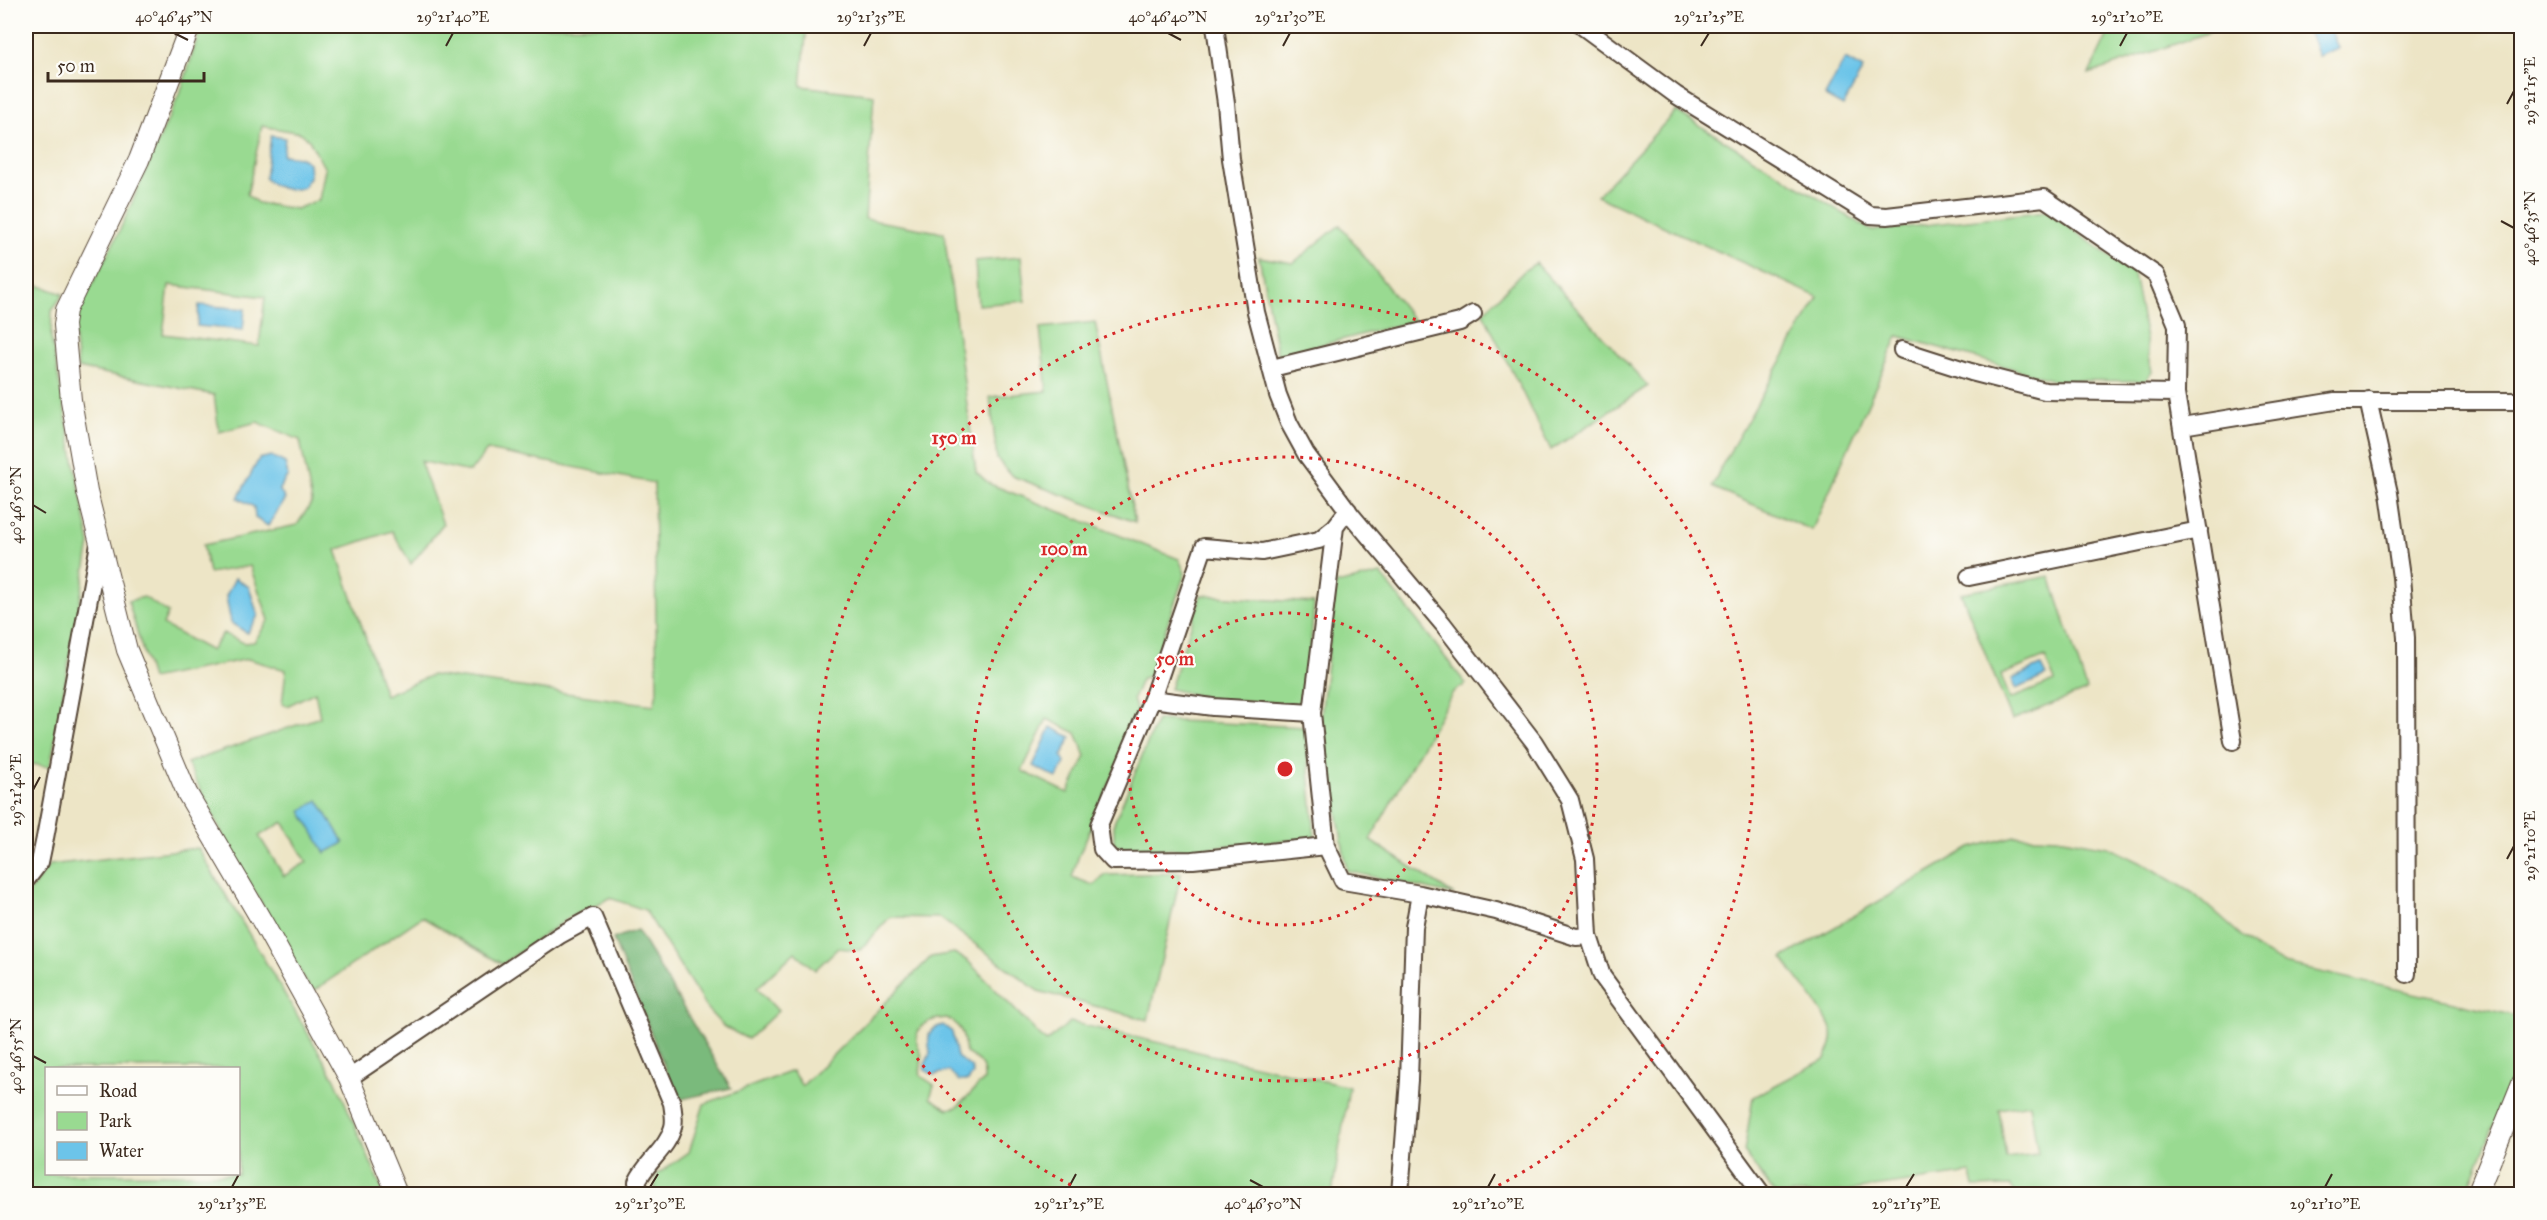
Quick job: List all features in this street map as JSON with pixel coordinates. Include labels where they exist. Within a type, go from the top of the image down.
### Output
[{"type":"street","points":[[190,26],[139,160],[66,310],[64,325],[71,400],[87,492],[127,650],[187,793],[350,1078],[397,1194]]},
{"type":"street","points":[[1215,26],[1227,103],[1231,159],[1256,312],[1278,395],[1295,433],[1306,454],[1348,510],[1500,696],[1534,742],[1570,800],[1585,859],[1589,936],[1602,976],[1762,1194]]},
{"type":"street","points":[[1582,26],[1676,95],[1870,215],[1887,216],[2044,198],[2156,275],[2177,325],[2176,393],[2234,741]]},
{"type":"street","points":[[1272,368],[1460,322],[1473,314]]},
{"type":"street","points":[[1902,350],[1971,372],[2046,392],[2176,393]]},
{"type":"street","points":[[2368,400],[2389,494],[2401,577],[2406,638],[2407,974]]},
{"type":"street","points":[[2182,426],[2335,401],[2522,401]]},
{"type":"street","points":[[1326,846],[1193,860],[1113,861],[1102,849],[1099,825],[1152,699],[1204,547],[1262,552],[1319,540],[1335,527],[1348,510]]},
{"type":"street","points":[[1335,527],[1312,712],[1326,846],[1343,880],[1496,911],[1576,937],[1589,936]]},
{"type":"street","points":[[1969,577],[2199,530]]},
{"type":"street","points":[[26,880],[40,862],[99,542]]},
{"type":"street","points":[[1152,699],[1213,707],[1312,712]]},
{"type":"street","points":[[1400,1194],[1409,1080],[1414,927],[1420,894]]},
{"type":"street","points":[[350,1078],[560,935],[594,917],[672,1103],[674,1126],[663,1147],[642,1170],[637,1182],[641,1194]]},
{"type":"street","points":[[2477,1194],[2522,1083]]},
{"type":"green space","points":[[201,26],[807,26],[801,86],[874,95],[865,219],[944,233],[976,472],[990,484],[1179,559],[1185,573],[1150,675],[1141,680],[1133,699],[1138,716],[1072,877],[1093,885],[1106,875],[1181,873],[1148,1020],[1038,991],[940,918],[890,917],[860,950],[838,948],[815,970],[795,952],[757,988],[778,1011],[748,1039],[724,1027],[708,1010],[645,910],[610,898],[570,917],[502,964],[422,917],[312,992],[226,841],[187,763],[320,717],[315,692],[287,706],[282,704],[286,670],[248,659],[151,679],[128,601],[144,597],[168,613],[163,625],[211,651],[223,633],[244,643],[254,642],[269,620],[250,566],[209,573],[203,545],[297,525],[312,502],[300,440],[257,422],[219,432],[214,395],[78,368],[73,322],[119,232],[183,85]],"holes":[[[262,126],[301,133],[309,140],[325,169],[319,200],[296,209],[258,203],[247,195]],[[169,285],[265,297],[259,346],[163,334]],[[487,450],[654,483],[657,692],[654,705],[432,675],[385,695],[336,550],[392,531],[411,564],[443,524],[420,461],[470,472]],[[1047,719],[1076,733],[1086,756],[1068,793],[1022,771]],[[283,822],[307,862],[284,876],[259,836]]]},
{"type":"green space","points":[[2112,26],[2227,26],[2089,74]]},
{"type":"green space","points":[[1676,111],[1872,231],[2047,211],[2134,274],[2152,372],[2145,381],[2053,380],[1898,336],[1812,530],[1712,487],[1721,467],[1818,297],[1597,196]]},
{"type":"green space","points":[[1340,225],[1414,321],[1278,356],[1259,257],[1293,263]]},
{"type":"green space","points":[[1021,257],[1025,301],[978,305],[975,261]]},
{"type":"green space","points":[[1536,263],[1648,386],[1551,450],[1483,313],[1525,270]]},
{"type":"green space","points":[[26,281],[63,294],[52,311],[51,338],[90,544],[50,767],[26,763],[26,520],[33,476],[26,374]]},
{"type":"green space","points":[[1095,322],[1135,522],[1012,476],[997,459],[990,397],[1047,391],[1040,328]]},
{"type":"green space","points":[[1381,574],[1466,684],[1453,692],[1370,840],[1454,895],[1347,871],[1321,717],[1336,584]]},
{"type":"green space","points":[[2050,576],[2087,690],[2012,720],[1961,593]],"holes":[[[2045,657],[2055,681],[2010,699],[2001,675]]]},
{"type":"green space","points":[[1201,595],[1314,603],[1306,704],[1216,700],[1170,689]]},
{"type":"green space","points":[[1157,720],[1305,727],[1315,838],[1190,849],[1123,849],[1114,843],[1114,823]]},
{"type":"green space","points":[[2015,836],[2057,838],[2108,847],[2148,866],[2193,893],[2254,947],[2284,964],[2521,1017],[2521,1057],[2466,1194],[2015,1194],[2010,1186],[1974,1187],[1971,1173],[1824,1194],[1775,1194],[1744,1152],[1753,1097],[1825,1059],[1831,1046],[1832,1035],[1824,1015],[1782,958],[1970,848]],"holes":[[[2030,1104],[2038,1154],[2006,1158],[1999,1109]]]},
{"type":"green space","points":[[198,848],[335,1079],[384,1194],[26,1194],[26,897],[49,865]]},
{"type":"green space","points":[[637,930],[731,1088],[678,1100],[613,939]]},
{"type":"green space","points":[[954,953],[968,961],[1046,1042],[1070,1022],[1349,1087],[1332,1194],[653,1194],[658,1174],[689,1152],[704,1104],[792,1071],[802,1086],[931,957]],"holes":[[[947,1018],[962,1032],[966,1053],[978,1061],[984,1075],[984,1080],[957,1107],[948,1109],[930,1098],[934,1085],[921,1076],[922,1055],[917,1043],[918,1031],[925,1023]]]},
{"type":"water","points":[[2306,26],[2329,26],[2338,48],[2318,56]]},
{"type":"water","points":[[1845,59],[1863,69],[1843,106],[1825,96]]},
{"type":"water","points":[[271,136],[285,138],[283,155],[300,157],[309,163],[310,175],[304,187],[283,188],[273,185],[265,178]]},
{"type":"water","points":[[199,305],[245,309],[243,330],[197,326]]},
{"type":"water","points":[[271,456],[285,463],[288,475],[279,489],[285,499],[268,526],[255,518],[254,507],[238,498],[259,459]]},
{"type":"water","points":[[235,578],[249,587],[258,616],[247,633],[231,623],[226,596]]},
{"type":"water","points":[[2041,666],[2046,676],[2016,689],[2012,679]]},
{"type":"water","points":[[1051,727],[1071,737],[1062,756],[1065,763],[1057,778],[1033,766]]},
{"type":"water","points":[[318,800],[344,843],[325,853],[301,811]]},
{"type":"water","points":[[943,1025],[952,1032],[957,1057],[972,1068],[973,1074],[968,1081],[959,1081],[949,1071],[934,1075],[925,1070],[930,1052],[930,1032]]}]
